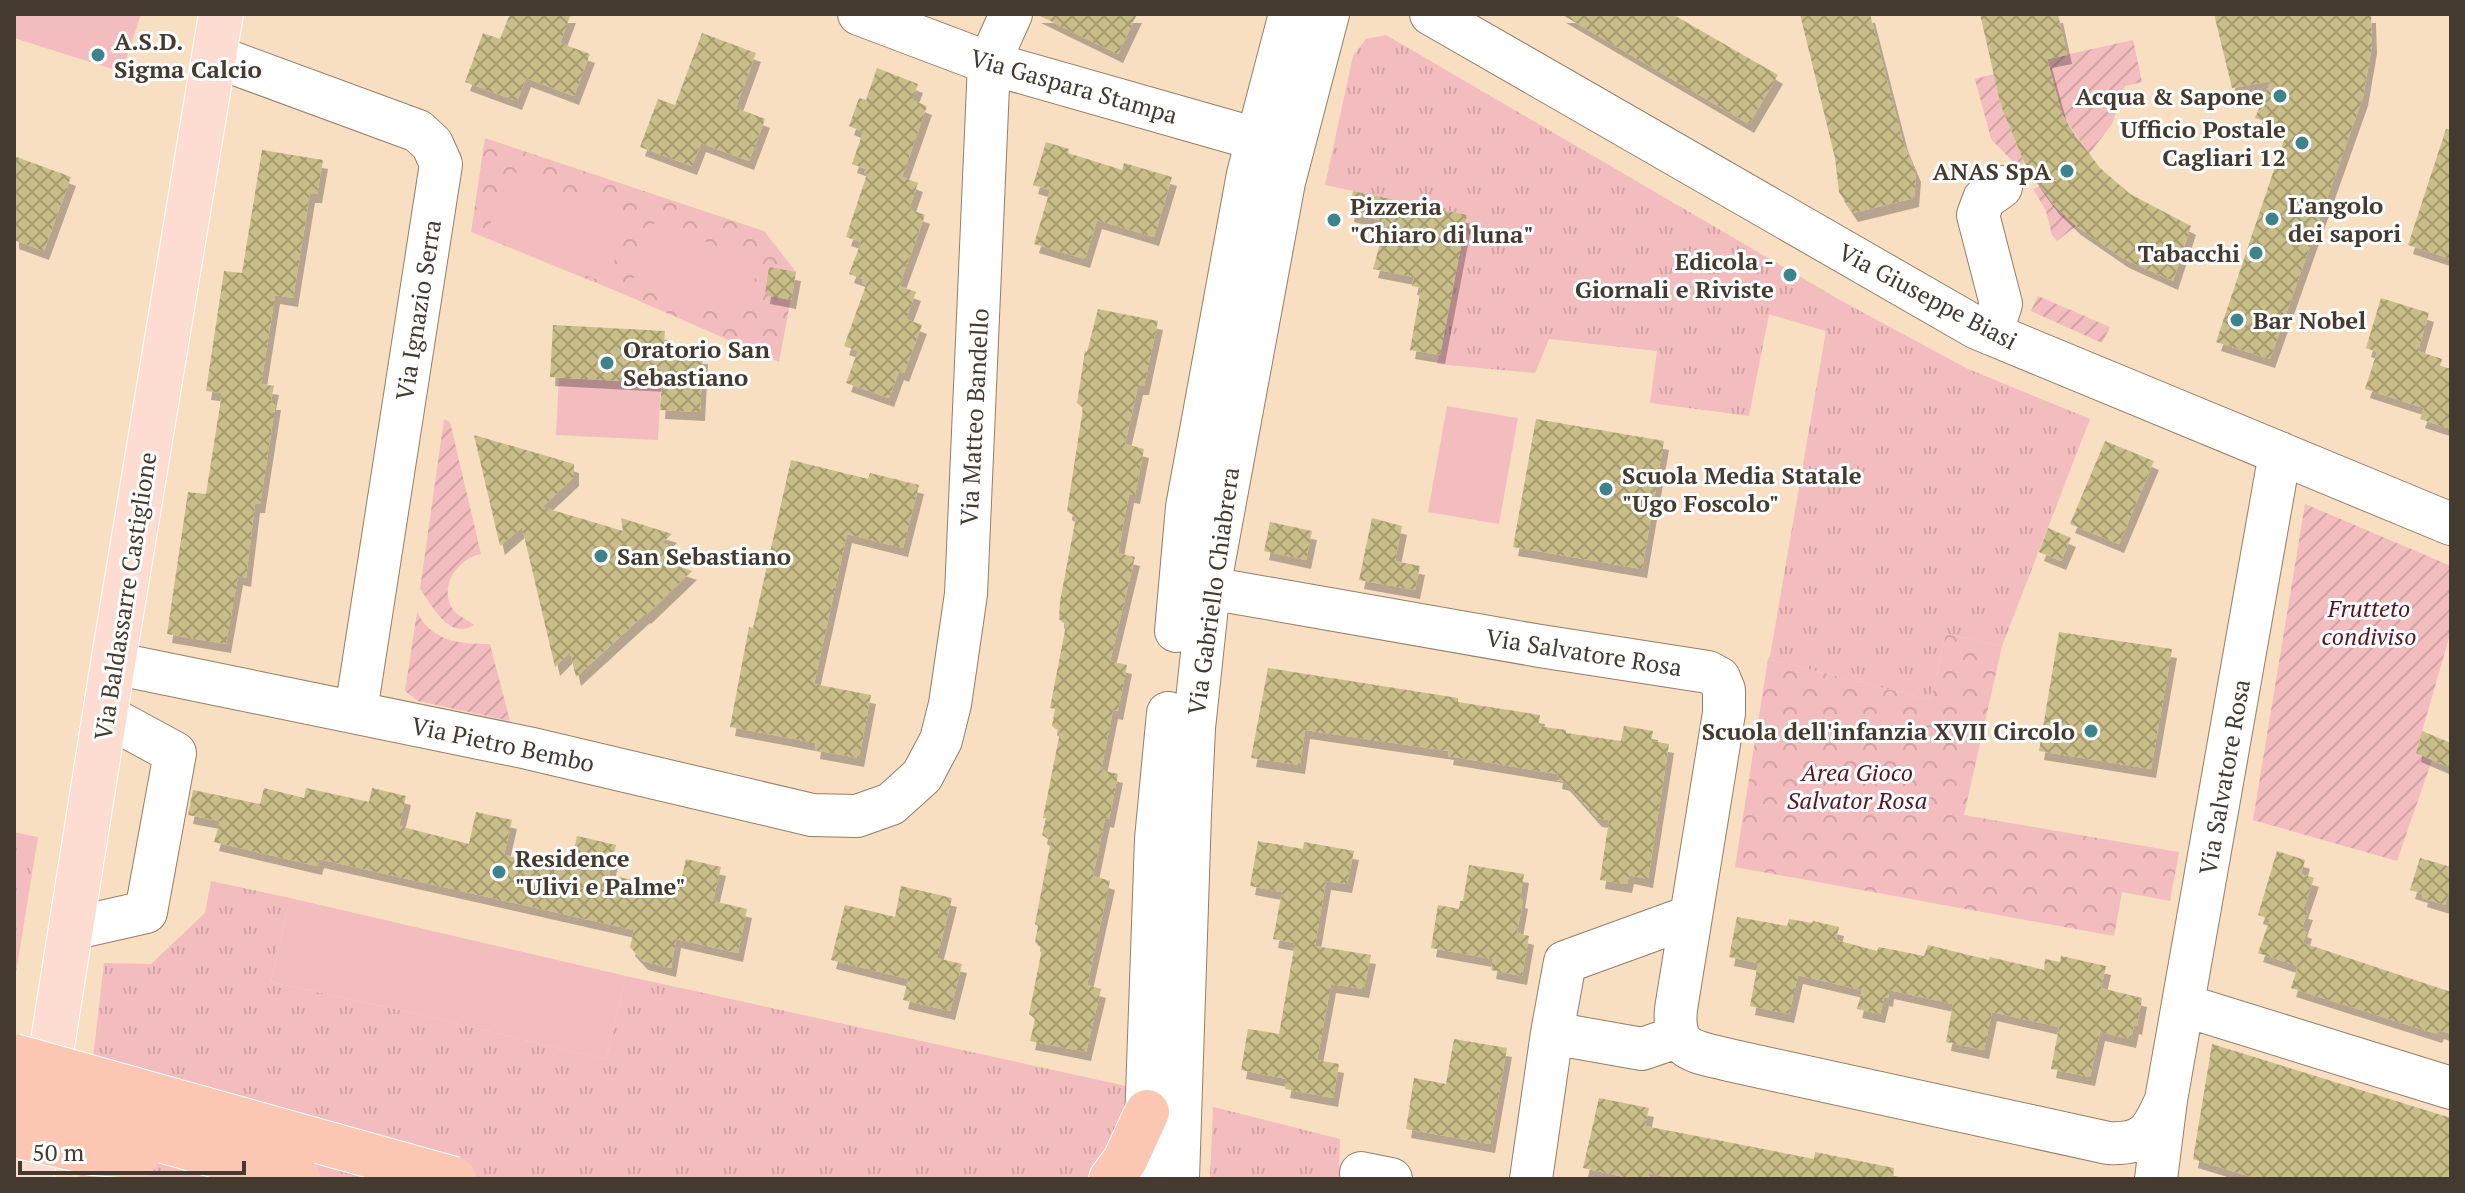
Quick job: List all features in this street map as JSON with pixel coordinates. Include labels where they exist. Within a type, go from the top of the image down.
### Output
[{"type":"highway","points":[[14,1025],[178,1078],[241,1119]]},
{"type":"highway","points":[[14,1056],[454,1179]]},
{"type":"highway","points":[[14,1099],[299,1179]]},
{"type":"highway","points":[[1111,1179],[1125,1160],[1147,1112]]},
{"type":"highway","points":[[14,1135],[93,1153],[236,1162]]},
{"type":"main road","name":"Via Baldassarre Castiglione","points":[[31,1179],[221,14]]},
{"type":"street","name":"Via Gaspara Stampa","points":[[859,14],[989,63],[1274,142]]},
{"type":"street","name":"Via Matteo Bandello","points":[[891,804],[922,776],[941,740],[950,704],[966,594],[989,63],[1011,14]]},
{"type":"street","name":"Via Gabriello Chiabrera","points":[[1178,1179],[1193,757],[1209,588],[1290,14]]},
{"type":"street","name":"Via Gabriello Chiabrera","points":[[1144,1179],[1156,839],[1187,507],[1248,174],[1274,142],[1328,14]]},
{"type":"street","name":"Via Giuseppe Biasi","points":[[1431,14],[1977,328],[2451,524]]},
{"type":"street","name":"Via Ignazio Serra","points":[[214,56],[418,131],[432,144],[441,164],[356,711]]},
{"type":"street","points":[[1991,334],[2001,304],[1978,215],[1984,199],[2001,187]]},
{"type":"street","name":"Via Salvatore Rosa","points":[[2156,1179],[2166,1100],[2280,453]]},
{"type":"street","name":"Via Salvatore Rosa","points":[[1209,588],[1708,672],[1719,678],[1724,690],[1724,713],[1674,1024],[1682,1044],[1729,1060],[2081,1138],[2125,1162],[2156,1124],[2166,1100]]},
{"type":"street","name":"Via Pietro Bembo","points":[[113,663],[528,748],[812,815],[857,816],[891,804]]},
{"type":"street","points":[[71,929],[146,912],[175,753],[105,715]]},
{"type":"street","points":[[1531,1179],[1565,962],[1689,917]]},
{"type":"street","points":[[2183,1005],[2451,1088]]},
{"type":"street","points":[[1552,1033],[1642,1049],[1677,1037]]},
{"type":"green space","name":"A.S.D. Sigma Calcio","points":[[14,14],[141,14],[122,72],[14,38]]},
{"type":"green space","points":[[1386,35],[1840,300],[1966,368],[2090,419],[2002,646],[1946,634],[1931,700],[1768,659],[1826,331],[1769,314],[1749,416],[1650,403],[1657,351],[1549,339],[1535,373],[1437,364],[1467,215],[1325,185],[1353,56],[1366,39]]},
{"type":"green space","points":[[2133,40],[2142,82],[2125,86],[2112,124],[2089,154],[2062,114],[2047,59]]},
{"type":"green space","points":[[1994,74],[2001,106],[2024,162],[2019,168],[1991,139],[1975,79]]},
{"type":"green space","points":[[485,138],[764,231],[796,272],[779,362],[471,232]]},
{"type":"green space","points":[[511,171],[631,218],[606,283],[485,237]]},
{"type":"green space","points":[[2040,186],[2076,226],[2057,241],[2052,235],[2046,211],[2033,189]]},
{"type":"green space","points":[[654,223],[761,262],[739,321],[632,282]]},
{"type":"green space","points":[[2038,296],[2110,327],[2102,343],[2031,311]]},
{"type":"green space","points":[[559,378],[661,383],[658,440],[556,435]]},
{"type":"green space","points":[[1447,406],[1518,418],[1499,524],[1428,512]]},
{"type":"green space","points":[[444,419],[450,422],[481,554],[466,560],[454,572],[448,587],[452,608],[474,625],[465,629],[449,625],[442,619],[420,589]]},
{"type":"green space","name":"Frutteto condiviso","points":[[2305,504],[2451,566],[2451,631],[2416,752],[2432,760],[2397,861],[2253,820]]},
{"type":"green space","points":[[417,612],[431,630],[448,639],[490,644],[510,721],[418,701],[405,691]]},
{"type":"green space","name":"Area Gioco Salvator Rosa","points":[[1946,634],[2002,646],[1964,815],[2179,852],[2170,901],[2122,892],[2114,936],[1735,867],[1768,659],[1931,700]]},
{"type":"green space","points":[[14,832],[38,837],[14,985]]},
{"type":"green space","points":[[211,881],[290,898],[271,982],[606,1060],[626,976],[1126,1086],[1122,1179],[79,1179],[104,963],[151,964],[205,913]]},
{"type":"green space","points":[[290,898],[626,976],[606,1060],[271,982]]},
{"type":"green space","points":[[1213,1107],[1340,1139],[1339,1179],[1210,1179]]},
{"type":"building","points":[[510,14],[571,14],[560,43],[590,54],[574,96],[526,78],[517,101],[465,82],[483,33],[500,39]]},
{"type":"building","points":[[1036,14],[1137,14],[1118,54]]},
{"type":"building","points":[[1561,14],[1672,14],[1778,75],[1749,124]]},
{"type":"building","points":[[1800,14],[1870,14],[1903,142],[1916,173],[1914,198],[1853,213],[1839,192],[1835,158]]},
{"type":"building","name":"ANAS SpA","points":[[1980,14],[2058,14],[2067,55],[2047,59],[2062,114],[2075,135],[2100,168],[2130,194],[2191,226],[2173,281],[2124,259],[2076,226],[2040,186],[2024,162],[2001,106]]},
{"type":"building","points":[[2214,14],[2371,14],[2372,45],[2363,97],[2270,359],[2216,342],[2288,128],[2255,118],[2271,81],[2232,88]]},
{"type":"building","points":[[702,33],[756,53],[736,108],[765,119],[749,161],[701,143],[692,166],[640,147],[658,99],[675,105]]},
{"type":"building","points":[[877,68],[918,84],[912,100],[927,106],[902,177],[918,183],[909,209],[925,215],[899,286],[916,292],[906,319],[922,325],[904,373],[899,371],[889,398],[846,383],[858,351],[844,346],[866,285],[862,283],[863,279],[849,274],[861,242],[846,237],[867,174],[864,173],[866,169],[852,164],[863,132],[849,126],[859,98],[866,100]]},
{"type":"building","points":[[2446,129],[2451,130],[2451,259],[2408,245]]},
{"type":"building","points":[[1046,142],[1069,149],[1068,153],[1122,170],[1124,163],[1172,177],[1154,237],[1097,220],[1085,259],[1034,244],[1050,190],[1033,185]]},
{"type":"building","points":[[262,150],[323,160],[317,194],[310,194],[293,298],[275,295],[261,384],[274,386],[271,401],[276,401],[260,504],[255,504],[246,578],[238,576],[226,644],[167,634],[188,492],[206,494],[222,393],[206,391],[224,271],[242,273]]},
{"type":"building","points":[[14,156],[71,177],[44,251],[14,240]]},
{"type":"building","points":[[1353,191],[1467,215],[1440,355],[1410,350],[1421,288],[1412,286],[1414,277],[1373,269],[1386,222],[1349,213]]},
{"type":"building","points":[[769,267],[796,272],[791,300],[765,295]]},
{"type":"building","points":[[2381,298],[2429,313],[2418,351],[2442,359],[2440,366],[2451,369],[2451,429],[2420,419],[2424,408],[2365,389],[2377,352],[2366,348]]},
{"type":"building","points":[[1098,309],[1158,321],[1144,386],[1138,386],[1125,444],[1144,449],[1135,495],[1129,494],[1118,553],[1135,557],[1110,661],[1127,665],[1118,711],[1113,710],[1101,770],[1118,774],[1093,876],[1110,881],[1087,985],[1101,989],[1086,1052],[1030,1041],[1035,1019],[1029,1014],[1042,949],[1035,942],[1038,926],[1035,924],[1051,841],[1042,835],[1046,818],[1043,818],[1060,732],[1052,726],[1055,709],[1050,708],[1066,625],[1059,619],[1060,601],[1076,517],[1067,511],[1083,408],[1077,403],[1085,351]]},
{"type":"building","name":"Oratorio San Sebastiano","points":[[553,325],[665,331],[663,354],[703,355],[700,412],[660,410],[662,383],[550,377]]},
{"type":"building","points":[[1536,419],[1664,441],[1642,569],[1513,547]]},
{"type":"building","name":"San Sebastiano","points":[[474,435],[574,464],[574,477],[542,507],[623,531],[621,518],[672,534],[662,543],[681,549],[666,562],[692,571],[576,677],[570,652],[555,667],[522,527],[500,546]]},
{"type":"building","points":[[2105,441],[2154,461],[2119,544],[2070,524]]},
{"type":"building","points":[[791,460],[868,479],[870,473],[919,485],[903,548],[847,534],[814,684],[871,695],[859,758],[815,750],[816,743],[730,727],[749,627],[753,628]]},
{"type":"building","points":[[1372,518],[1402,526],[1395,561],[1420,566],[1415,590],[1359,580]]},
{"type":"building","points":[[1270,522],[1312,531],[1306,560],[1264,551]]},
{"type":"building","points":[[2048,528],[2071,538],[2061,561],[2039,552]]},
{"type":"building","points":[[2059,632],[2172,649],[2151,769],[2039,751]]},
{"type":"building","points":[[1268,668],[1458,698],[1458,702],[1540,715],[1538,726],[1566,730],[1566,733],[1621,741],[1624,726],[1653,731],[1651,741],[1669,744],[1648,879],[1629,875],[1627,884],[1600,880],[1609,820],[1597,818],[1565,782],[1557,780],[1558,774],[1448,756],[1449,751],[1305,730],[1300,765],[1251,758]]},
{"type":"building","points":[[2422,731],[2451,743],[2451,768],[2416,753]]},
{"type":"building","name":"Residence \"Ulivi e Palme\"","points":[[264,788],[304,798],[306,788],[369,802],[372,788],[406,796],[399,826],[469,844],[476,812],[512,820],[504,855],[570,869],[577,836],[616,845],[609,875],[679,890],[686,859],[721,867],[713,901],[747,909],[738,953],[676,939],[671,968],[643,961],[630,947],[634,930],[319,859],[317,866],[214,842],[220,821],[188,815],[193,790],[260,804]]},
{"type":"building","points":[[1258,841],[1303,849],[1304,842],[1354,851],[1347,884],[1326,881],[1315,946],[1371,955],[1364,989],[1331,984],[1317,1060],[1339,1064],[1333,1098],[1285,1089],[1287,1079],[1241,1070],[1248,1029],[1279,1034],[1295,943],[1273,939],[1282,892],[1250,886]]},
{"type":"building","points":[[2277,851],[2305,860],[2301,874],[2314,878],[2303,910],[2308,911],[2302,928],[2307,930],[2303,943],[2451,992],[2451,1034],[2439,1030],[2437,1034],[2291,988],[2298,966],[2258,953],[2270,919],[2258,915]]},
{"type":"building","points":[[2420,858],[2451,867],[2451,887],[2445,905],[2422,898],[2423,894],[2410,890]]},
{"type":"building","points":[[1469,865],[1524,874],[1517,933],[1529,936],[1522,976],[1491,970],[1493,959],[1431,948],[1438,905],[1459,909]]},
{"type":"building","points":[[901,886],[952,898],[937,958],[962,964],[950,1011],[903,1000],[908,979],[831,960],[845,905],[895,917]]},
{"type":"building","points":[[1737,917],[1787,926],[1789,919],[1839,927],[1836,940],[1877,951],[1879,947],[1924,956],[1928,945],[2044,970],[2045,959],[2060,962],[2061,956],[2106,966],[2101,988],[2142,998],[2137,1026],[2134,1025],[2131,1039],[2100,1032],[2090,1077],[2051,1069],[2059,1027],[1992,1012],[1984,1050],[1946,1042],[1953,1004],[1889,990],[1880,1014],[1857,1009],[1862,990],[1798,975],[1789,1014],[1750,1006],[1758,963],[1729,957]]},
{"type":"building","points":[[1454,1039],[1507,1048],[1490,1144],[1406,1129],[1414,1078],[1446,1084]]},
{"type":"building","points":[[2212,1044],[2451,1118],[2451,1179],[2258,1179],[2193,1159]]},
{"type":"building","points":[[1599,1098],[1649,1108],[1645,1126],[1814,1159],[1815,1152],[1894,1168],[1893,1179],[1677,1179],[1649,1173],[1648,1179],[1634,1179],[1583,1168]]},
{"type":"place","name":"A.S.D. Sigma Calcio","points":[[98,55]]},
{"type":"place","name":"Acqua & Sapone","points":[[2280,96]]},
{"type":"place","name":"Ufficio Postale Cagliari 12","points":[[2302,143]]},
{"type":"place","name":"ANAS SpA","points":[[2067,171]]},
{"type":"place","name":"L'angolo dei sapori","points":[[2272,219]]},
{"type":"place","name":"Pizzeria \"Chiaro di luna\"","points":[[1334,220]]},
{"type":"place","name":"Tabacchi","points":[[2256,253]]},
{"type":"place","name":"Edicola - Giornali e Riviste","points":[[1790,275]]},
{"type":"place","name":"Bar Nobel","points":[[2237,320]]},
{"type":"place","name":"Oratorio San Sebastiano","points":[[607,363]]},
{"type":"place","name":"Scuola Media Statale \"Ugo Foscolo\"","points":[[1606,489]]},
{"type":"place","name":"San Sebastiano","points":[[601,556]]},
{"type":"place","name":"Scuola dell'infanzia XVII Circolo","points":[[2091,731]]},
{"type":"place","name":"Residence \"Ulivi e Palme\"","points":[[499,872]]}]
